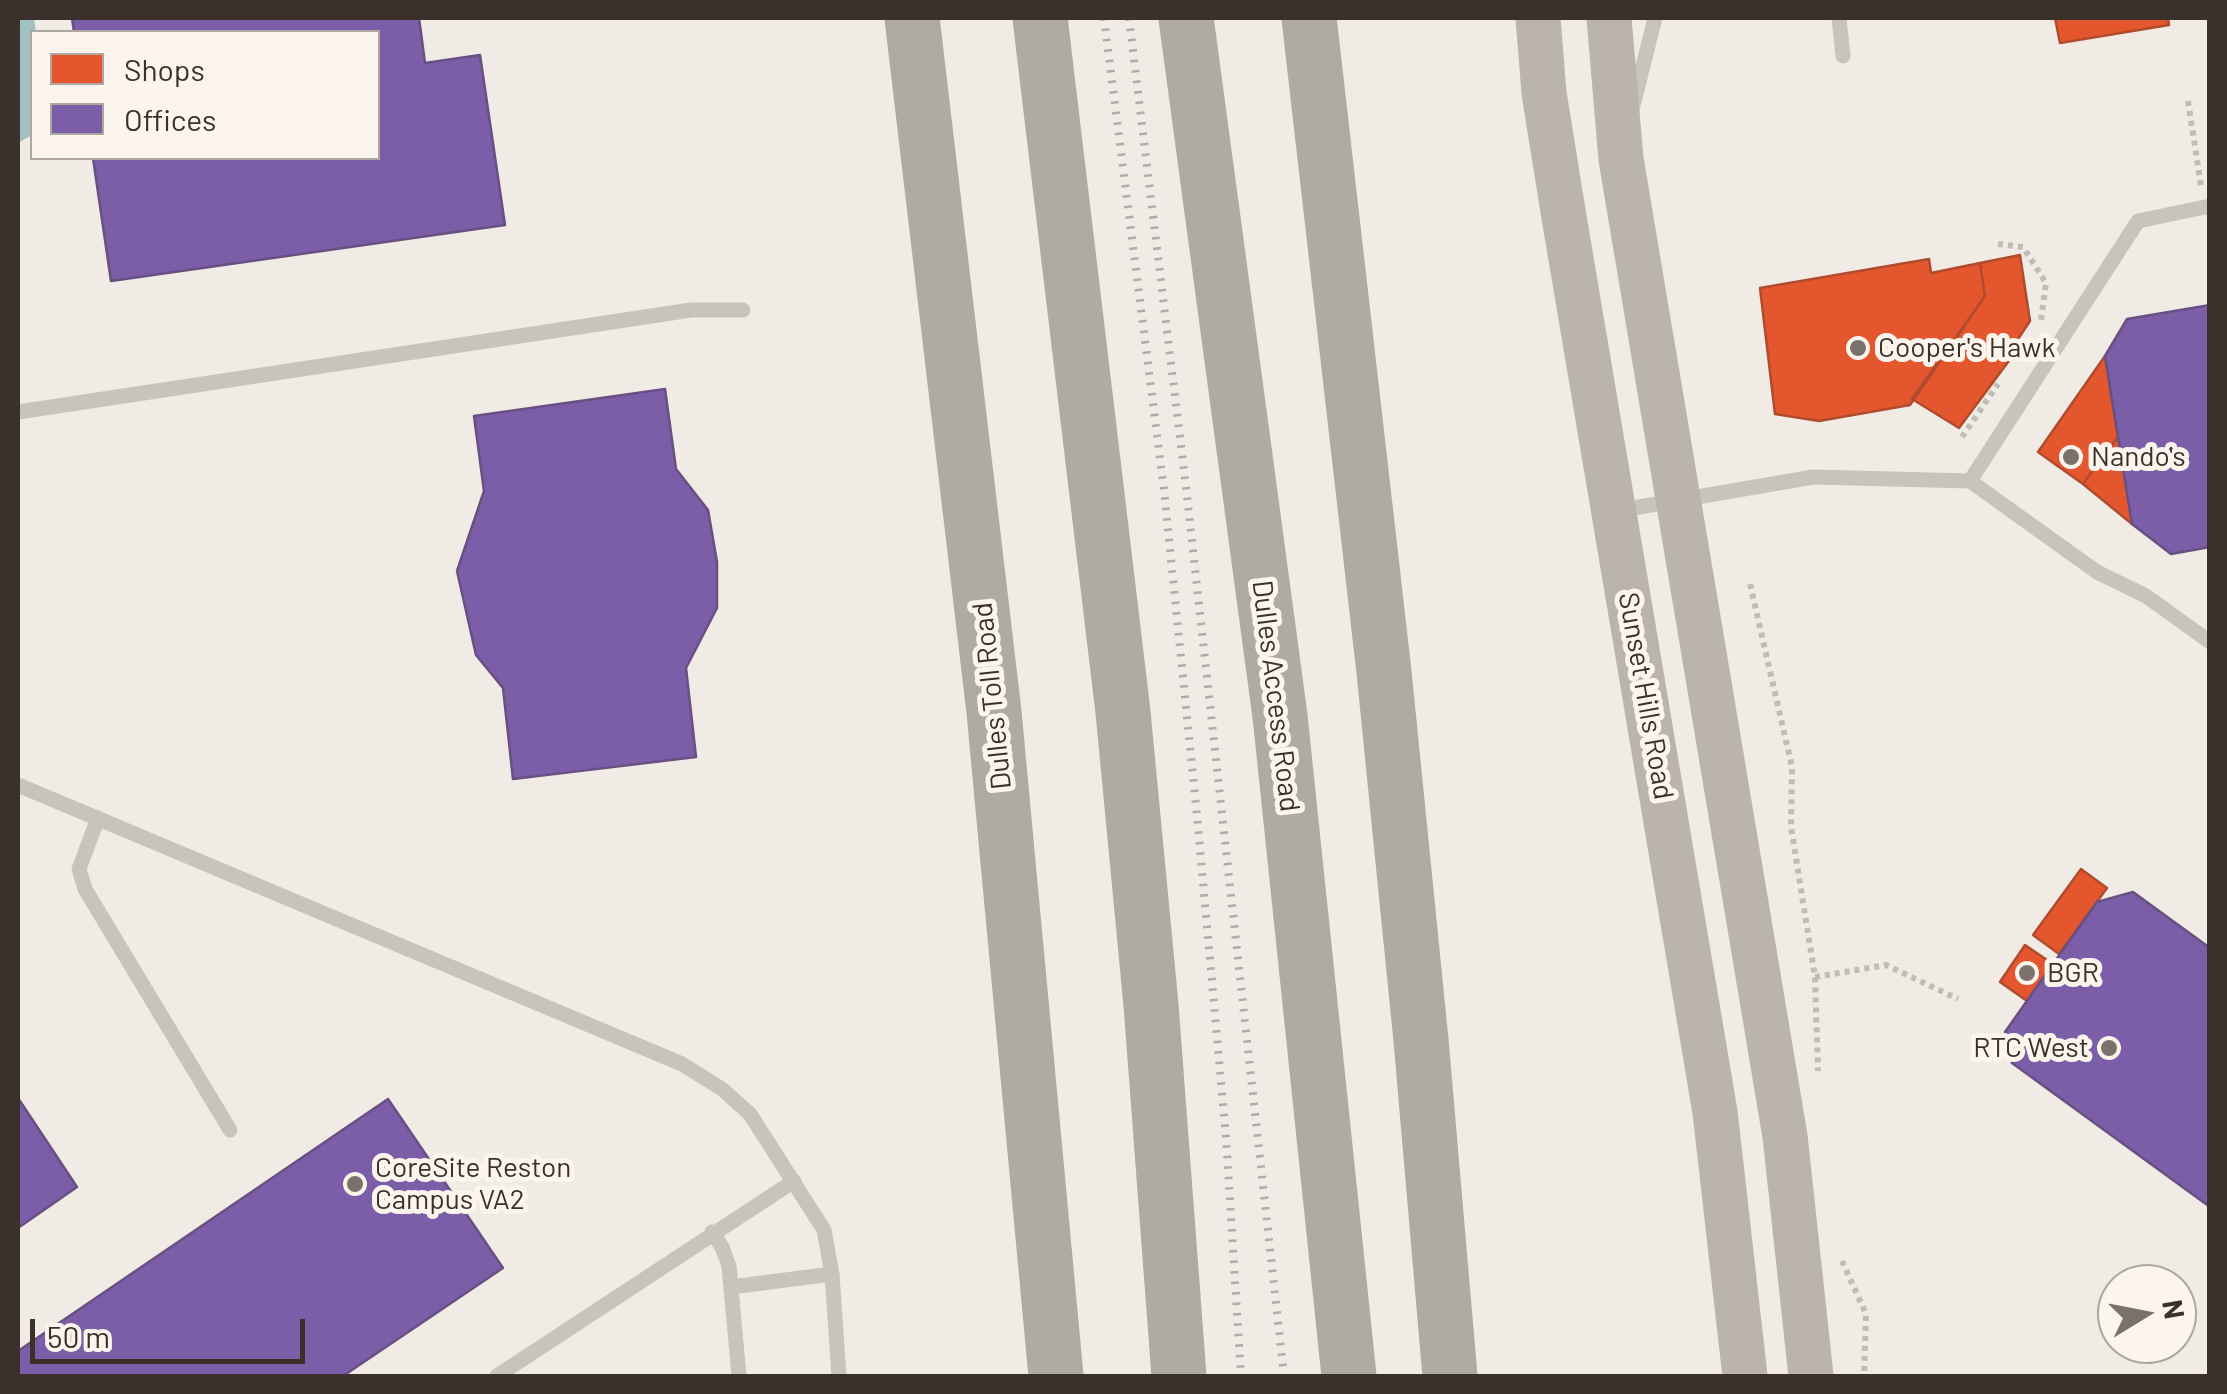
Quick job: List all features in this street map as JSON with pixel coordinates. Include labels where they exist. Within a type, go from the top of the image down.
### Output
[{"type":"highway","name":"Dulles Toll Road","points":[[912,18],[994,712],[1056,1376]]},
{"type":"highway","points":[[1040,18],[1123,712],[1180,1376]]},
{"type":"highway","name":"Dulles Access Road","points":[[1186,18],[1280,716],[1349,1376]]},
{"type":"highway","points":[[1309,18],[1384,672],[1450,1376]]},
{"type":"main road","name":"Sunset Hills Road","points":[[1538,18],[1547,113],[1715,1112],[1745,1376]]},
{"type":"main road","points":[[1608,18],[1621,158],[1785,1136],[1812,1376]]},
{"type":"lane","points":[[1621,158],[1655,18]]},
{"type":"lane","points":[[1838,18],[1844,56]]},
{"type":"lane","points":[[1970,482],[2138,221],[2206,206]]},
{"type":"lane","points":[[18,412],[692,310],[743,310]]},
{"type":"lane","points":[[1614,511],[1813,476],[1970,482],[2098,572],[2146,596],[2210,642]]},
{"type":"lane","points":[[18,785],[682,1064],[738,1100],[824,1230],[832,1274],[839,1376]]},
{"type":"lane","points":[[98,818],[79,869],[84,889],[230,1130]]},
{"type":"lane","points":[[497,1376],[794,1180]]},
{"type":"lane","points":[[712,1232],[726,1256],[739,1376]]},
{"type":"lane","points":[[731,1287],[832,1274]]},
{"type":"path","points":[[2188,101],[2206,206]]},
{"type":"path","points":[[1998,244],[2023,248],[2046,283],[2041,320],[2031,335]]},
{"type":"path","points":[[1962,437],[2002,379]]},
{"type":"path","points":[[1750,584],[1792,767],[1791,827],[1815,977],[1818,1074]]},
{"type":"path","points":[[1815,977],[1886,965],[1958,999]]},
{"type":"path","points":[[1834,1244],[1866,1314],[1864,1376]]},
{"type":"water","points":[[18,18],[34,18],[36,30],[30,30],[30,136],[18,143]]},
{"type":"building: Shops","points":[[2055,18],[2168,18],[2169,25],[2060,43]]},
{"type":"building: Shops","points":[[2020,255],[2030,321],[2010,351],[2014,354],[1959,428],[1912,399],[1985,296],[1980,263]]},
{"type":"building: Shops","name":"Cooper's Hawk","points":[[1929,259],[1931,273],[1980,263],[1985,296],[1910,405],[1819,421],[1775,414],[1760,288]]},
{"type":"building: Shops","points":[[2105,356],[2118,437],[2083,484],[2038,452]]},
{"type":"building: Shops","points":[[2118,437],[2125,480],[2132,524],[2083,484]]},
{"type":"building: Shops","points":[[2081,869],[2107,888],[2059,954],[2033,935]]},
{"type":"building: Shops","name":"BGR","points":[[2025,945],[2053,964],[2027,1001],[2000,982]]},
{"type":"building: Offices","points":[[72,18],[419,18],[425,63],[480,55],[505,225],[111,281],[93,160],[380,160],[380,30],[74,30]]},
{"type":"building: Offices","points":[[2210,305],[2210,547],[2171,554],[2132,524],[2105,356],[2127,319]]},
{"type":"building: Offices","points":[[665,389],[676,469],[708,510],[717,562],[717,608],[686,668],[696,757],[513,779],[503,688],[476,655],[457,571],[484,491],[474,416]]},
{"type":"building: Offices","name":"RTC West","points":[[2133,892],[2210,948],[2210,1207],[2012,1063],[2005,1032],[2053,964],[2097,902]]},
{"type":"building: Offices","points":[[18,1098],[77,1187],[18,1228]]},
{"type":"building: Offices","name":"CoreSite Reston Campus VA2","points":[[388,1099],[503,1268],[343,1376],[18,1376],[18,1351]]},
{"type":"railway","points":[[1104,18],[1164,490],[1197,815],[1226,1137],[1241,1376]]},
{"type":"railway","points":[[1129,18],[1186,487],[1284,1376]]},
{"type":"place","name":"Cooper's Hawk","points":[[1858,348]]},
{"type":"place","name":"Nando's","points":[[2071,457]]},
{"type":"place","name":"BGR","points":[[2027,973]]},
{"type":"place","name":"RTC West","points":[[2109,1048]]},
{"type":"place","name":"CoreSite Reston Campus VA2","points":[[355,1184]]}]
